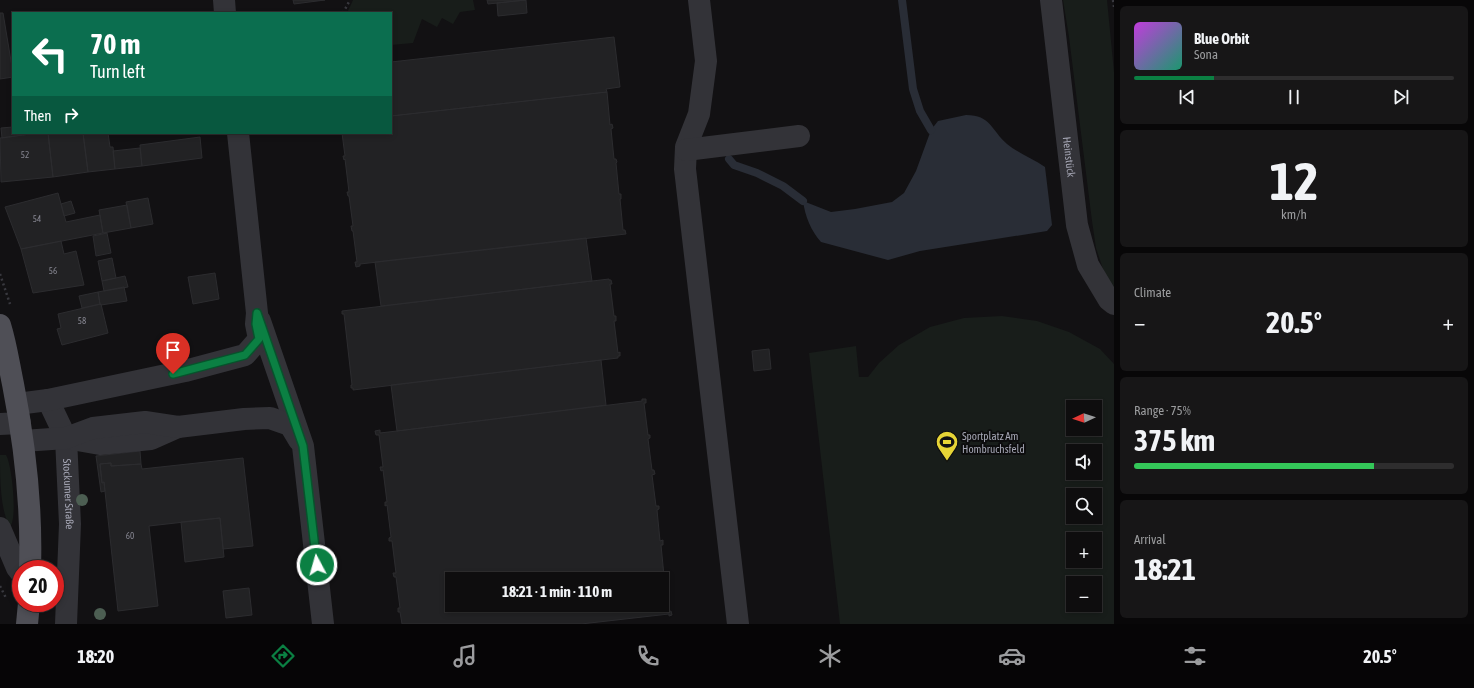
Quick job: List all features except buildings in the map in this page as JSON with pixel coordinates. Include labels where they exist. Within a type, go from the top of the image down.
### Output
[{"type":"main road","points":[[0,325],[30,529],[30,560]]},
{"type":"main road","points":[[27,624],[28,612]]},
{"type":"lane","points":[[224,0],[225,12]]},
{"type":"lane","points":[[699,0],[706,61],[699,114],[686,150],[685,169],[738,624]]},
{"type":"lane","name":"Heinstück","points":[[1051,0],[1077,225],[1088,265],[1109,300],[1114,304]]},
{"type":"lane","points":[[15,423],[48,400],[185,371],[245,355],[259,339],[256,324],[257,313],[238,134]]},
{"type":"lane","points":[[686,150],[799,136]]},
{"type":"lane","points":[[257,313],[303,446],[323,624]]},
{"type":"lane","name":"Stockumer Straße","points":[[48,400],[66,438],[70,524],[66,624]]},
{"type":"lane","points":[[15,423],[66,438],[93,428],[145,422],[178,427],[244,419],[270,418],[290,425],[303,446]]},
{"type":"lane","points":[[0,528],[14,560]]},
{"type":"path","points":[[344,12],[350,0]]},
{"type":"path","points":[[1113,0],[1114,7]]},
{"type":"shaded area","points":[[353,0],[473,0],[475,10],[460,12],[453,24],[442,18],[437,27],[422,19],[413,43],[392,45],[392,12],[347,12]]},
{"type":"shaded area","points":[[1063,0],[1107,0],[1114,72],[1114,291],[1103,269],[1096,248]]},
{"type":"shaded area","points":[[966,115],[986,120],[1007,144],[1045,167],[1052,225],[1047,231],[920,251],[888,260],[821,242],[809,223],[803,201],[831,212],[892,202],[904,193],[916,171],[931,130],[938,121]]},
{"type":"shaded area","name":"Sportplatz Am Hombruchsfeld","points":[[1002,316],[1037,321],[1069,332],[1100,349],[1114,364],[1114,624],[840,624],[809,353],[856,346],[859,377],[868,377],[879,363],[899,345],[930,327],[964,318]]},
{"type":"shaded area","points":[[0,455],[6,455],[12,479],[14,511],[11,525],[9,525],[6,518],[2,501]]},
{"type":"waterway","points":[[902,0],[913,89],[920,111],[931,130]]},
{"type":"waterway","points":[[729,159],[734,165],[757,173],[783,186],[803,201]]},
{"type":"place","name":"Sportplatz Am Hombruchsfeld","points":[[947,462]]},
{"type":"route","points":[[173,374],[245,355],[259,339],[256,324],[257,313],[303,446],[317,565]]}]
